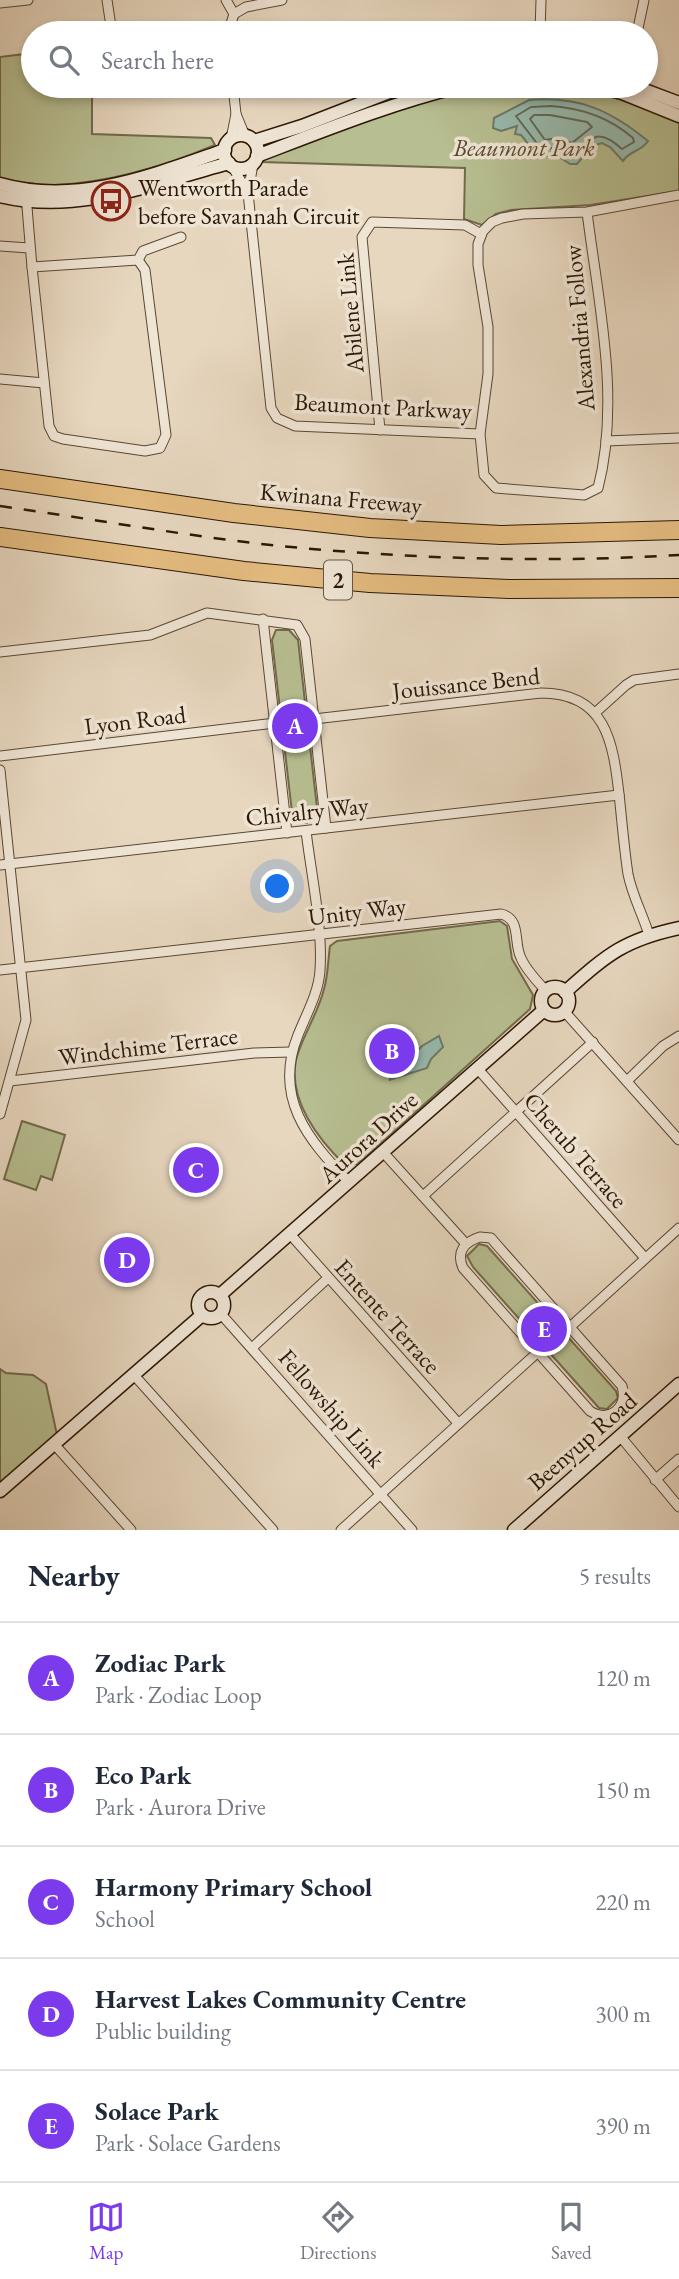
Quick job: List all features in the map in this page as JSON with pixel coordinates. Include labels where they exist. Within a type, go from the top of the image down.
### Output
[{"type":"highway","name":"Kwinana Freeway","points":[[0,479],[221,511],[370,528],[501,535],[679,530]]},
{"type":"highway","name":"2","points":[[0,537],[244,571],[370,583],[509,589],[679,588]]},
{"type":"street","points":[[0,3],[28,0]]},
{"type":"street","points":[[107,0],[110,21]]},
{"type":"street","points":[[226,0],[234,14]]},
{"type":"street","points":[[232,21],[234,14],[246,7],[282,0]]},
{"type":"street","points":[[540,21],[541,0]]},
{"type":"street","points":[[640,21],[644,0]]},
{"type":"street","points":[[658,95],[679,103]]},
{"type":"street","points":[[231,165],[228,144],[236,114],[234,98]]},
{"type":"street","points":[[0,196],[105,188],[163,172],[228,144],[302,126],[374,98]]},
{"type":"street","points":[[0,184],[26,194],[87,200],[107,198],[231,165],[243,169],[255,160],[343,122],[414,98]]},
{"type":"street","points":[[640,98],[679,116]]},
{"type":"street","points":[[236,114],[258,148],[255,160]]},
{"type":"street","name":"Beaumont Parkway","points":[[255,160],[248,193],[271,408],[277,418],[295,426],[480,435],[488,374],[488,327],[478,265],[481,234]]},
{"type":"street","name":"Beaumont Parkway","points":[[231,165],[248,193]]},
{"type":"street","points":[[26,194],[29,248],[44,383],[54,436],[145,451],[160,448],[166,435],[145,270],[138,260]]},
{"type":"street","points":[[481,234],[492,222],[502,218],[523,214],[587,212],[679,195]]},
{"type":"street","name":"Alexandria Follow","points":[[480,435],[484,475],[496,488],[584,495],[598,488],[605,461],[608,390],[587,212]]},
{"type":"street","name":"Abilene Link","points":[[380,430],[362,237],[372,222],[464,225],[481,234]]},
{"type":"street","points":[[138,260],[143,251],[181,237]]},
{"type":"street","points":[[0,246],[29,248]]},
{"type":"street","points":[[32,267],[138,260]]},
{"type":"street","points":[[0,379],[44,383]]},
{"type":"street","points":[[606,441],[679,438]]},
{"type":"street","points":[[0,652],[150,635],[207,613],[297,625],[305,639],[326,828]]},
{"type":"street","points":[[263,619],[287,833]]},
{"type":"street","points":[[649,935],[629,876],[614,754],[608,733],[595,713],[634,680],[679,674]]},
{"type":"street","name":"Jouissance Bend","points":[[314,719],[541,693],[558,693],[579,700],[595,713]]},
{"type":"street","name":"Lyon Road","points":[[0,756],[275,723]]},
{"type":"street","points":[[0,770],[5,864],[22,967],[26,1020],[7,1079],[0,1114]]},
{"type":"street","name":"Chivalry Way","points":[[5,864],[619,795]]},
{"type":"street","points":[[306,831],[319,935],[320,972],[291,1052],[288,1069],[290,1087],[300,1119],[324,1156],[349,1182]]},
{"type":"street","name":"Unity Way","points":[[0,970],[504,915],[514,923],[521,959],[546,990]]},
{"type":"street","points":[[565,992],[605,956],[633,941],[679,928]]},
{"type":"street","points":[[558,988],[565,992],[568,1004],[564,1011],[556,1015],[544,1010],[541,998],[546,990],[558,988]]},
{"type":"street","name":"Aurora Drive","points":[[220,1295],[544,1010]]},
{"type":"street","points":[[564,1011],[679,1140]]},
{"type":"street","points":[[627,1081],[663,1046],[679,1037]]},
{"type":"street","points":[[423,1196],[593,1042]]},
{"type":"street","name":"Windchime Terrace","points":[[7,1079],[254,1053],[291,1052]]},
{"type":"street","name":"Cherub Terrace","points":[[477,1068],[645,1258]]},
{"type":"street","points":[[382,1152],[466,1244]]},
{"type":"street","points":[[570,1326],[679,1228]]},
{"type":"street","name":"Entente Terrace","points":[[290,1234],[458,1423]]},
{"type":"street","points":[[480,1237],[491,1238],[622,1386],[625,1397],[620,1408],[610,1415],[598,1416],[590,1411],[463,1268],[459,1259],[461,1249],[466,1244],[480,1237]]},
{"type":"street","points":[[253,1348],[328,1278]]},
{"type":"street","points":[[213,1292],[220,1295],[224,1306],[221,1314],[214,1318],[202,1315],[198,1305],[202,1295],[213,1292]]},
{"type":"street","name":"Fellowship Link","points":[[221,1314],[412,1530]]},
{"type":"street","points":[[0,1491],[202,1315]]},
{"type":"street","points":[[341,1530],[538,1352]]},
{"type":"street","points":[[133,1374],[273,1530]]},
{"type":"street","name":"Beenyup Road","points":[[514,1530],[679,1384]]},
{"type":"street","points":[[620,1436],[679,1507]]},
{"type":"street","points":[[54,1444],[131,1530]]},
{"type":"street","points":[[655,1479],[679,1459]]},
{"type":"green space","points":[[21,54],[21,98],[92,98],[92,134],[211,138],[215,145],[156,166],[95,181],[47,185],[0,179],[0,57]]},
{"type":"green space","name":"Beaumont Park","points":[[425,98],[616,98],[679,120],[679,191],[590,205],[511,210],[496,214],[482,225],[464,219],[465,168],[262,162],[268,155]]},
{"type":"green space","points":[[276,630],[289,630],[298,640],[317,808],[316,816],[307,823],[296,820],[292,812],[272,640]]},
{"type":"green space","points":[[500,921],[507,926],[512,959],[533,995],[530,1009],[358,1164],[345,1165],[307,1118],[296,1090],[296,1060],[324,989],[330,946],[337,941]]},
{"type":"green space","points":[[22,1121],[65,1135],[52,1180],[41,1176],[36,1190],[4,1179]]},
{"type":"green space","points":[[479,1244],[487,1246],[616,1391],[618,1398],[607,1409],[599,1408],[473,1267],[467,1256]]},
{"type":"green space","points":[[0,1369],[6,1373],[33,1375],[46,1384],[57,1435],[0,1486]]},
{"type":"water","points":[[529,100],[563,100],[593,107],[620,121],[648,141],[623,161],[610,147],[602,143],[592,146],[577,164],[570,164],[555,154],[538,155],[521,135],[515,134],[517,126],[501,131],[493,128],[494,118]]},
{"type":"water","points":[[439,1036],[443,1047],[431,1059],[427,1068],[389,1080],[422,1046]]},
{"type":"railway","points":[[0,506],[210,537],[330,550],[430,557],[529,559],[679,555]]},
{"type":"place","name":"Wentworth Parade before Savannah Circuit","points":[[111,201]]},
{"type":"place","name":"Zodiac Park","points":[[295,726]]},
{"type":"place","name":"Eco Park","points":[[392,1051]]},
{"type":"place","name":"Harmony Primary School","points":[[196,1170]]},
{"type":"place","name":"Harvest Lakes Community Centre","points":[[127,1260]]},
{"type":"place","name":"Solace Park","points":[[544,1329]]}]
